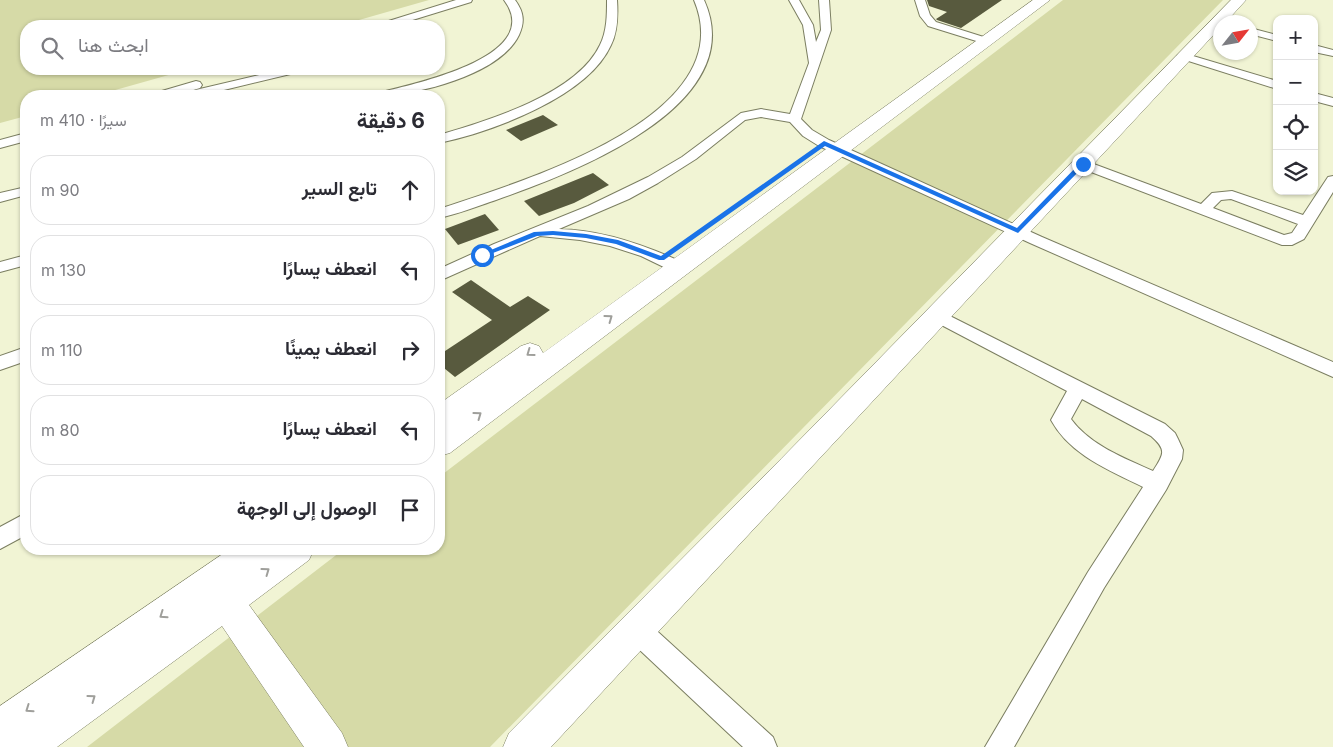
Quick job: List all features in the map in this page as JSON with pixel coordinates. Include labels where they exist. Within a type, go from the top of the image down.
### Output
[{"type":"street","points":[[402,20],[467,0]]},
{"type":"street","points":[[403,90],[453,76],[477,66],[498,53],[512,39],[520,19],[517,10],[509,0]]},
{"type":"street","points":[[445,137],[523,110],[575,80],[603,51],[612,21],[612,0]]},
{"type":"street","points":[[445,212],[574,165],[623,141],[654,120],[691,81],[701,67],[706,54],[708,30],[704,9],[699,0]]},
{"type":"street","points":[[794,0],[808,25],[814,63]]},
{"type":"street","points":[[824,0],[826,30],[795,119],[798,126],[806,133],[1018,231],[1333,370]]},
{"type":"street","points":[[920,0],[925,16],[932,24],[980,39]]},
{"type":"street","points":[[980,39],[1026,0]]},
{"type":"street","points":[[445,439],[670,263],[980,39],[1043,0]]},
{"type":"street","points":[[1226,15],[1239,0]]},
{"type":"street","points":[[425,13],[428,20]]},
{"type":"street","points":[[524,747],[936,315],[1083,164],[1182,56],[1213,28]]},
{"type":"street","points":[[1258,33],[1273,37]]},
{"type":"street","points":[[1318,49],[1333,53]]},
{"type":"street","points":[[1182,56],[1273,84]]},
{"type":"street","points":[[179,90],[227,75]]},
{"type":"street","points":[[210,90],[273,75]]},
{"type":"street","points":[[1318,98],[1333,102]]},
{"type":"street","points":[[445,273],[482,255],[607,204],[664,175],[738,119],[749,114],[760,113],[795,119]]},
{"type":"street","points":[[0,144],[20,139]]},
{"type":"street","points":[[1083,164],[1282,240],[1292,240],[1298,236],[1333,180]]},
{"type":"street","points":[[0,198],[20,193]]},
{"type":"street","points":[[1203,210],[1217,196],[1232,195],[1308,222]]},
{"type":"street","points":[[536,234],[570,234],[602,239],[633,247],[670,263]]},
{"type":"street","points":[[0,267],[20,262]]},
{"type":"street","points":[[445,414],[670,263]]},
{"type":"street","points":[[936,315],[1158,430],[1168,439],[1173,450],[1172,459],[1158,484],[1096,580],[1000,747]]},
{"type":"street","points":[[0,363],[20,356]]},
{"type":"street","points":[[1078,388],[1061,420],[1066,429],[1079,441],[1158,484]]},
{"type":"street","points":[[0,539],[20,527]]},
{"type":"street","points":[[24,747],[221,593],[252,555]]},
{"type":"street","points":[[0,729],[221,593],[287,555]]},
{"type":"street","points":[[221,593],[328,747]]},
{"type":"street","points":[[637,630],[763,747]]},
{"type":"green space","points":[[0,0],[429,0],[359,20],[20,20],[20,75],[169,75],[115,90],[20,90],[20,118],[0,123]]},
{"type":"green space","points":[[1063,0],[1223,0],[490,747],[87,747],[336,555],[445,555],[445,472]]},
{"type":"building","points":[[927,0],[1002,0],[961,28],[937,20],[947,12],[929,6]]},
{"type":"building","points":[[543,115],[558,125],[521,141],[506,130]]},
{"type":"building","points":[[593,173],[609,185],[574,203],[539,216],[524,201]]},
{"type":"building","points":[[485,214],[499,230],[458,245],[445,229]]},
{"type":"building","points":[[471,280],[510,307],[528,296],[550,310],[455,377],[445,369],[445,351],[492,320],[452,292]]},
{"type":"route","points":[[482,255],[536,234],[553,233],[586,236],[618,242],[662,259],[824,143],[1018,231],[1083,164]]}]
